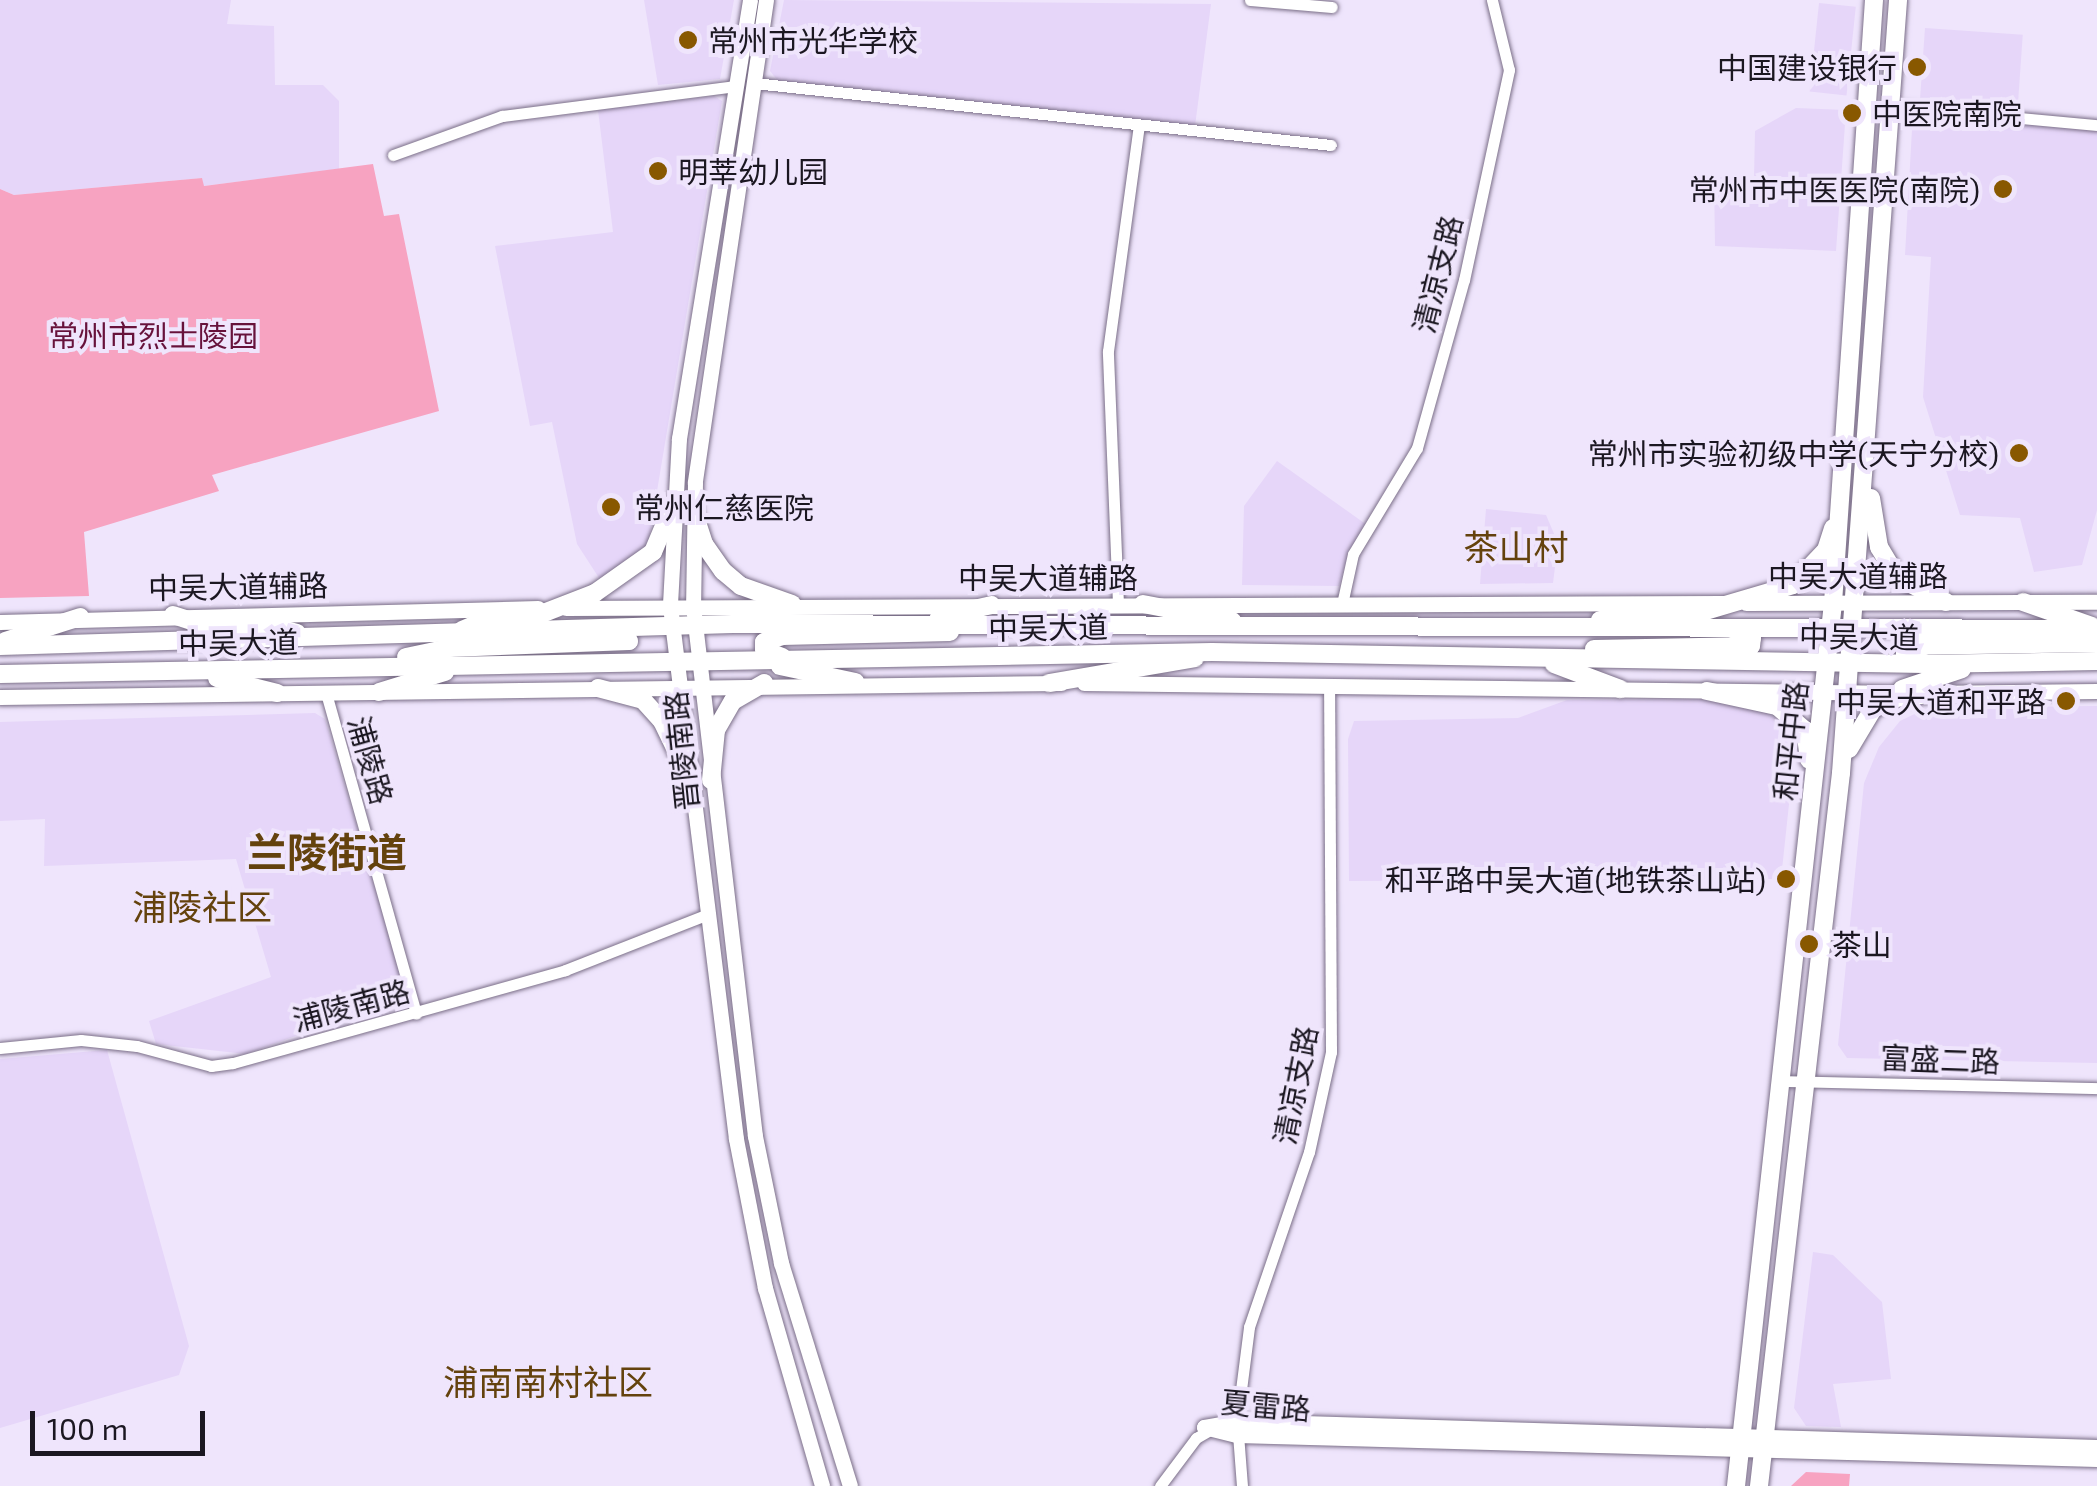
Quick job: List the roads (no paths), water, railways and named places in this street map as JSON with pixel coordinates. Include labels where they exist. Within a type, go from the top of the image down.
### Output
[{"type":"main road","name":"晋陵南路","points":[[750,0],[672,507],[670,606],[705,915],[736,1139],[766,1288],[822,1486]]},
{"type":"main road","name":"晋陵南路","points":[[766,0],[694,513],[692,606],[755,1136],[781,1263],[850,1486]]},
{"type":"main road","name":"和平中路","points":[[1736,1486],[1834,602],[1874,0]]},
{"type":"main road","name":"和平中路","points":[[1759,1486],[1841,773],[1898,0]]},
{"type":"main road","points":[[1866,468],[1879,547],[1897,577],[1946,602]]},
{"type":"main road","points":[[1560,628],[1627,614],[1695,614],[1723,602],[1793,585],[1826,550],[1842,494]]},
{"type":"main road","points":[[451,635],[485,620],[565,608],[653,552],[672,507]]},
{"type":"main road","points":[[694,513],[704,544],[724,572],[741,586],[792,604]]},
{"type":"main road","points":[[2024,602],[2097,629]]},
{"type":"main road","name":"中吴大道辅路","points":[[0,622],[80,617],[792,604],[2097,602]]},
{"type":"main road","points":[[914,623],[992,604]]},
{"type":"main road","points":[[1143,604],[1272,628]]},
{"type":"main road","points":[[173,615],[200,624],[268,624],[316,638]]},
{"type":"main road","points":[[0,644],[80,617]]},
{"type":"main road","name":"中吴大道","points":[[0,644],[914,623],[1272,628],[2097,629]]},
{"type":"main road","points":[[787,659],[764,650],[764,642],[782,636],[919,637],[990,625]]},
{"type":"main road","points":[[1498,657],[1630,646],[1751,646],[1752,638],[1729,627]]},
{"type":"main road","points":[[1160,654],[1222,642],[1348,641],[1336,628]]},
{"type":"main road","points":[[1428,657],[1410,651],[1410,644],[1424,638],[1533,637],[1622,628]]},
{"type":"main road","points":[[362,666],[449,648],[629,641],[618,630]]},
{"type":"main road","points":[[1925,664],[1905,654],[1906,646],[2097,643]]},
{"type":"main road","points":[[1049,683],[1102,669],[1173,666],[1212,652]]},
{"type":"main road","name":"中吴大道","points":[[0,677],[525,662],[1212,652],[1925,664],[2097,661]]},
{"type":"main road","points":[[1540,658],[1620,689]]},
{"type":"main road","points":[[750,660],[855,682]]},
{"type":"main road","points":[[379,692],[441,672],[506,671],[525,662]]},
{"type":"main road","points":[[1892,692],[1979,663]]},
{"type":"main road","points":[[148,671],[227,678],[276,693]]},
{"type":"main road","points":[[0,696],[855,682],[1937,693],[2097,691]]},
{"type":"main road","points":[[712,780],[716,730],[734,701],[764,684]]},
{"type":"main road","points":[[598,688],[642,700],[662,721],[690,779]]},
{"type":"main road","points":[[1707,691],[1777,706],[1804,730],[1810,812]]},
{"type":"main road","points":[[1841,773],[1857,727],[1873,710],[1896,698],[1937,693]]},
{"type":"main road","name":"夏雷路","points":[[1210,1430],[1204,1428],[1741,1446],[2097,1448]]},
{"type":"main road","name":"夏雷路","points":[[1764,1446],[2097,1459]]},
{"type":"street","points":[[1250,0],[1332,7]]},
{"type":"street","name":"清凉支路","points":[[1342,604],[1354,554],[1417,448],[1464,280],[1509,70],[1492,0]]},
{"type":"street","points":[[754,83],[1331,146]]},
{"type":"street","points":[[393,154],[502,116],[736,86]]},
{"type":"street","points":[[1891,106],[2097,125]]},
{"type":"street","points":[[1118,604],[1108,351],[1139,125]]},
{"type":"street","name":"清凉支路","points":[[1242,1486],[1237,1428],[1249,1327],[1309,1152],[1331,1052],[1329,684]]},
{"type":"street","name":"浦陵路","points":[[326,693],[416,1014]]},
{"type":"street","name":"浦陵南路","points":[[0,1048],[81,1040],[138,1046],[211,1066],[416,1014],[565,970],[705,915]]},
{"type":"street","name":"富盛二路","points":[[1782,1081],[2097,1088]]},
{"type":"street","points":[[1160,1486],[1196,1438],[1210,1430]]},
{"type":"place","name":"常州市光华学校","points":[[688,40]]},
{"type":"place","name":"中国建设银行","points":[[1917,67]]},
{"type":"place","name":"中医院南院","points":[[1852,113]]},
{"type":"place","name":"明莘幼儿园","points":[[658,171]]},
{"type":"place","name":"常州市中医医院(南院)","points":[[2003,189]]},
{"type":"place","name":"常州市实验初级中学(天宁分校)","points":[[2019,453]]},
{"type":"place","name":"常州仁慈医院","points":[[611,507]]},
{"type":"place","name":"中吴大道和平路","points":[[2066,701]]},
{"type":"place","name":"和平路中吴大道(地铁茶山站)","points":[[1786,879]]},
{"type":"place","name":"茶山","points":[[1809,944]]},
{"type":"district","name":"茶山村","points":[[1516,546]]},
{"type":"district","name":"兰陵街道","points":[[327,851]]},
{"type":"district","name":"浦陵社区","points":[[202,906]]},
{"type":"district","name":"浦南南村社区","points":[[548,1381]]},
{"type":"park label","name":"常州市烈士陵园","points":[[153,335]]}]
